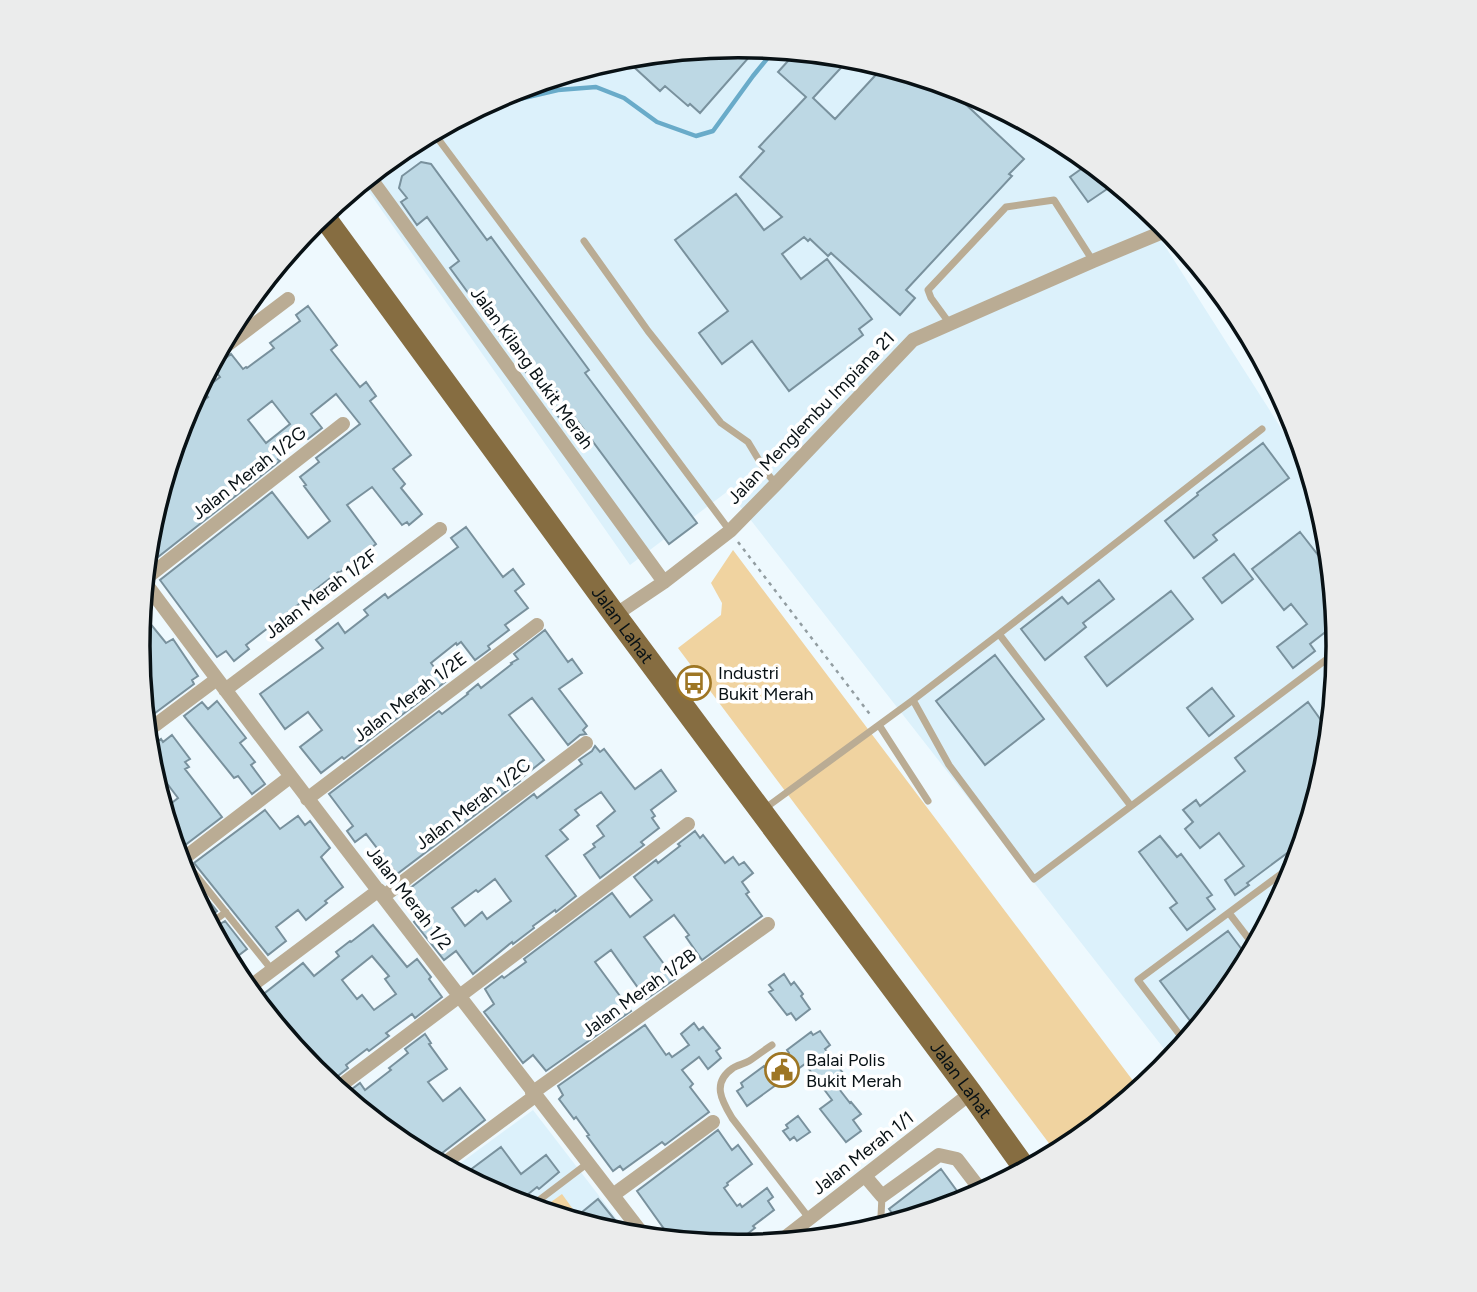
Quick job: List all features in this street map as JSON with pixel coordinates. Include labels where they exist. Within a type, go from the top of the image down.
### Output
[{"type":"main road","name":"Jalan Lahat","points":[[329,224],[1020,1162]]},
{"type":"street","name":"Jalan Kilang Bukit Merah","points":[[375,184],[664,582]]},
{"type":"street","name":"Jalan Menglembu Impiana 21","points":[[615,615],[664,582],[730,531],[913,340],[1158,234]]},
{"type":"street","points":[[238,337],[288,299]]},
{"type":"street","name":"Jalan Merah 1/2G","points":[[155,572],[344,424]]},
{"type":"street","name":"Jalan Merah 1/2F","points":[[156,726],[221,684],[440,529]]},
{"type":"street","name":"Jalan Merah 1/2","points":[[153,591],[290,777],[636,1225]]},
{"type":"street","name":"Jalan Merah 1/2E","points":[[307,799],[537,625]]},
{"type":"street","name":"Jalan Merah 1/2C","points":[[256,982],[586,743]]},
{"type":"street","points":[[189,854],[290,777]]},
{"type":"street","points":[[345,1082],[688,824]]},
{"type":"street","name":"Jalan Merah 1/2B","points":[[450,1159],[534,1094],[768,924]]},
{"type":"street","name":"Jalan Merah 1/1","points":[[794,1231],[971,1093]]},
{"type":"street","points":[[613,1195],[713,1122]]},
{"type":"street","points":[[865,1175],[882,1196],[939,1155],[957,1159],[976,1184]]},
{"type":"lane","points":[[439,140],[730,531]]},
{"type":"lane","points":[[950,324],[928,290],[1006,207],[1054,200],[1093,261]]},
{"type":"lane","points":[[584,241],[648,331],[721,423],[748,442],[776,484]]},
{"type":"lane","points":[[760,811],[913,701],[1262,429]]},
{"type":"lane","points":[[999,634],[1131,806]]},
{"type":"lane","points":[[913,701],[949,765],[1034,879],[1326,660]]},
{"type":"lane","points":[[879,725],[928,801]]},
{"type":"lane","points":[[1180,1035],[1138,979],[1280,874]]},
{"type":"lane","points":[[200,882],[272,971]]},
{"type":"lane","points":[[218,918],[226,912]]},
{"type":"lane","points":[[1229,913],[1249,939]]},
{"type":"lane","points":[[772,1045],[746,1063],[733,1068],[722,1080],[720,1089],[723,1102],[732,1118],[810,1219]]},
{"type":"lane","points":[[540,1200],[589,1163]]},
{"type":"lane","points":[[881,1216],[882,1196]]},
{"type":"path","points":[[730,531],[879,725]]},
{"type":"shaded area","points":[[700,59],[777,59],[853,69],[891,78],[928,89],[999,118],[1065,157],[1097,179],[1156,232],[1290,443],[1307,494],[1315,531],[1322,569],[1327,646],[1322,723],[1315,761],[1296,835],[1282,871],[1248,940],[1228,973],[1165,1050],[728,491],[630,565],[367,190],[444,137],[513,103],[549,89],[624,69]]},
{"type":"shaded area","points":[[733,550],[1133,1081],[1097,1113],[1050,1144],[678,648],[721,615],[722,603],[711,583]]},
{"type":"shaded area","points":[[533,1110],[619,1222],[549,1203],[460,1164]]},
{"type":"shaded area","points":[[562,1194],[574,1210],[549,1203]]},
{"type":"building","points":[[748,58],[700,113],[665,86],[660,91],[634,67],[700,59]]},
{"type":"building","points":[[789,60],[842,67],[813,98],[835,119],[876,74],[928,89],[964,103],[1024,159],[1009,174],[1012,176],[906,290],[915,298],[900,315],[831,253],[828,256],[810,239],[808,241],[804,237],[782,254],[801,279],[827,259],[872,319],[859,329],[863,335],[789,391],[752,341],[722,364],[699,333],[728,311],[675,240],[736,194],[764,230],[782,217],[740,177],[764,151],[759,147],[806,97],[778,72]]},
{"type":"building","points":[[421,162],[431,164],[487,240],[491,237],[589,370],[585,373],[697,523],[669,544],[573,415],[563,423],[450,268],[459,261],[427,217],[417,225],[401,202],[407,198],[399,188],[402,176]]},
{"type":"building","points":[[1082,169],[1108,188],[1088,202],[1070,177]]},
{"type":"building","points":[[308,306],[337,345],[331,350],[360,387],[366,382],[376,396],[370,401],[411,455],[393,469],[405,484],[401,488],[422,514],[409,525],[407,522],[402,525],[372,487],[347,505],[376,544],[246,645],[249,649],[234,661],[226,651],[217,657],[160,580],[272,492],[308,538],[330,521],[300,477],[319,462],[316,458],[360,424],[336,394],[311,414],[322,428],[308,439],[302,439],[278,459],[280,461],[158,557],[162,531],[181,457],[211,386],[220,377],[217,374],[226,358],[231,354],[243,369],[247,368],[274,348],[270,343],[300,321],[296,315]],"holes":[[[272,401],[290,424],[266,443],[248,420]]]},
{"type":"building","points":[[1263,443],[1289,478],[1213,535],[1217,540],[1194,558],[1165,521]]},
{"type":"building","points":[[466,527],[503,577],[513,569],[524,584],[515,591],[528,608],[505,625],[509,630],[475,660],[461,642],[457,645],[456,643],[431,663],[445,682],[344,759],[342,757],[321,773],[300,747],[322,730],[308,712],[285,729],[260,694],[323,648],[316,640],[338,623],[345,633],[368,615],[364,610],[385,594],[388,598],[458,547],[451,538]]},
{"type":"building","points":[[1300,532],[1320,557],[1326,631],[1310,644],[1315,651],[1293,668],[1277,647],[1307,624],[1291,604],[1284,610],[1252,569]]},
{"type":"building","points":[[1234,554],[1253,579],[1222,603],[1203,578]]},
{"type":"building","points":[[1099,580],[1114,599],[1083,623],[1086,627],[1045,660],[1021,629],[1062,597],[1068,604]]},
{"type":"building","points":[[1171,591],[1193,619],[1107,686],[1085,657]]},
{"type":"building","points":[[151,625],[166,643],[173,639],[198,676],[192,680],[194,684],[154,714]]},
{"type":"building","points":[[545,630],[568,662],[572,659],[582,673],[559,689],[587,726],[583,730],[586,734],[580,735],[568,745],[532,698],[509,715],[544,760],[397,874],[366,834],[355,842],[347,831],[353,826],[329,794],[439,711],[442,714],[478,684],[481,688],[518,659],[514,654]]},
{"type":"building","points":[[995,655],[1044,719],[985,765],[936,701]]},
{"type":"building","points":[[1212,688],[1234,716],[1209,736],[1187,708]]},
{"type":"building","points":[[217,701],[246,738],[240,743],[255,762],[251,765],[265,784],[252,794],[238,776],[234,778],[184,716],[202,702],[208,709]]},
{"type":"building","points":[[1308,702],[1322,722],[1307,798],[1290,851],[1235,895],[1225,880],[1244,866],[1219,833],[1200,848],[1185,829],[1193,822],[1183,810],[1196,800],[1200,806],[1245,771],[1235,758]]},
{"type":"building","points":[[172,735],[190,759],[185,762],[189,767],[185,769],[222,817],[185,845],[172,803],[178,798],[167,783],[162,761],[158,741],[161,739],[163,742]]},
{"type":"building","points":[[595,746],[600,752],[604,749],[635,789],[661,770],[676,791],[651,810],[655,816],[652,818],[659,828],[641,842],[644,845],[600,878],[584,855],[604,836],[597,826],[615,811],[601,792],[575,810],[579,815],[560,830],[568,839],[546,856],[576,896],[473,974],[456,951],[444,960],[414,922],[422,915],[405,892],[534,794],[537,798],[582,764],[579,760]],"holes":[[[495,879],[511,901],[487,919],[482,912],[465,926],[452,908]]]},
{"type":"building","points":[[265,810],[280,829],[298,816],[305,825],[310,821],[330,848],[321,857],[343,887],[306,920],[298,910],[276,927],[286,941],[268,955],[194,863]]},
{"type":"building","points":[[695,831],[700,838],[703,835],[725,863],[733,857],[739,865],[744,862],[753,873],[742,882],[749,892],[746,894],[762,916],[702,960],[686,937],[689,935],[674,915],[644,937],[675,979],[646,999],[611,950],[595,962],[631,1011],[546,1071],[533,1055],[523,1063],[484,1012],[494,1004],[485,989],[526,962],[524,959],[612,893],[630,917],[652,900],[634,877],[656,860],[658,863]]},
{"type":"building","points":[[1160,836],[1177,857],[1181,854],[1212,895],[1207,898],[1215,909],[1187,930],[1170,908],[1177,903],[1139,852]]},
{"type":"building","points":[[225,921],[247,949],[238,956],[220,924]]},
{"type":"building","points":[[373,925],[407,967],[417,959],[442,997],[415,1018],[412,1014],[386,1033],[389,1036],[346,1065],[348,1068],[338,1076],[296,1034],[264,994],[303,963],[314,976],[339,956],[336,952]],"holes":[[[372,956],[389,976],[385,979],[396,994],[374,1010],[362,995],[357,999],[342,980]]]},
{"type":"building","points":[[1228,931],[1242,950],[1191,1022],[1160,981]]},
{"type":"building","points":[[784,974],[791,985],[794,982],[803,994],[801,996],[810,1009],[796,1020],[791,1013],[787,1015],[769,992],[773,990],[769,985]]},
{"type":"building","points":[[694,1023],[699,1030],[703,1027],[720,1048],[716,1051],[721,1058],[708,1069],[699,1057],[682,1070],[693,1084],[690,1087],[709,1112],[665,1145],[662,1142],[623,1170],[620,1166],[613,1171],[576,1117],[574,1119],[559,1099],[563,1095],[558,1086],[645,1025],[666,1055],[669,1053],[672,1057],[689,1045],[681,1034]]},
{"type":"building","points":[[820,1031],[830,1045],[825,1049],[846,1077],[836,1085],[861,1114],[853,1120],[861,1131],[846,1142],[820,1109],[832,1100],[805,1064],[747,1106],[737,1091],[743,1087],[741,1083],[764,1066],[767,1070],[811,1032],[813,1035]]},
{"type":"building","points":[[425,1034],[447,1069],[428,1082],[443,1101],[460,1088],[485,1120],[442,1153],[380,1113],[352,1089],[360,1083],[365,1090],[408,1053],[405,1049]]},
{"type":"building","points":[[798,1116],[810,1132],[797,1141],[794,1137],[790,1140],[783,1131],[788,1128],[786,1125]]},
{"type":"building","points":[[718,1130],[732,1150],[738,1145],[752,1164],[724,1188],[737,1206],[740,1204],[742,1207],[767,1188],[773,1197],[768,1201],[774,1210],[753,1226],[755,1228],[748,1234],[664,1229],[637,1191]]},
{"type":"building","points":[[501,1147],[521,1174],[546,1155],[559,1172],[539,1189],[537,1187],[527,1195],[470,1170]]},
{"type":"building","points":[[941,1169],[957,1192],[893,1214],[889,1209]]},
{"type":"building","points":[[598,1199],[616,1221],[586,1214],[581,1213]]},
{"type":"waterway","points":[[529,97],[558,90],[596,87],[624,98],[657,122],[696,136],[713,131],[767,59]]},
{"type":"place","name":"Industri Bukit Merah","points":[[694,683]]},
{"type":"place","name":"Balai Polis Bukit Merah","points":[[782,1070]]}]
